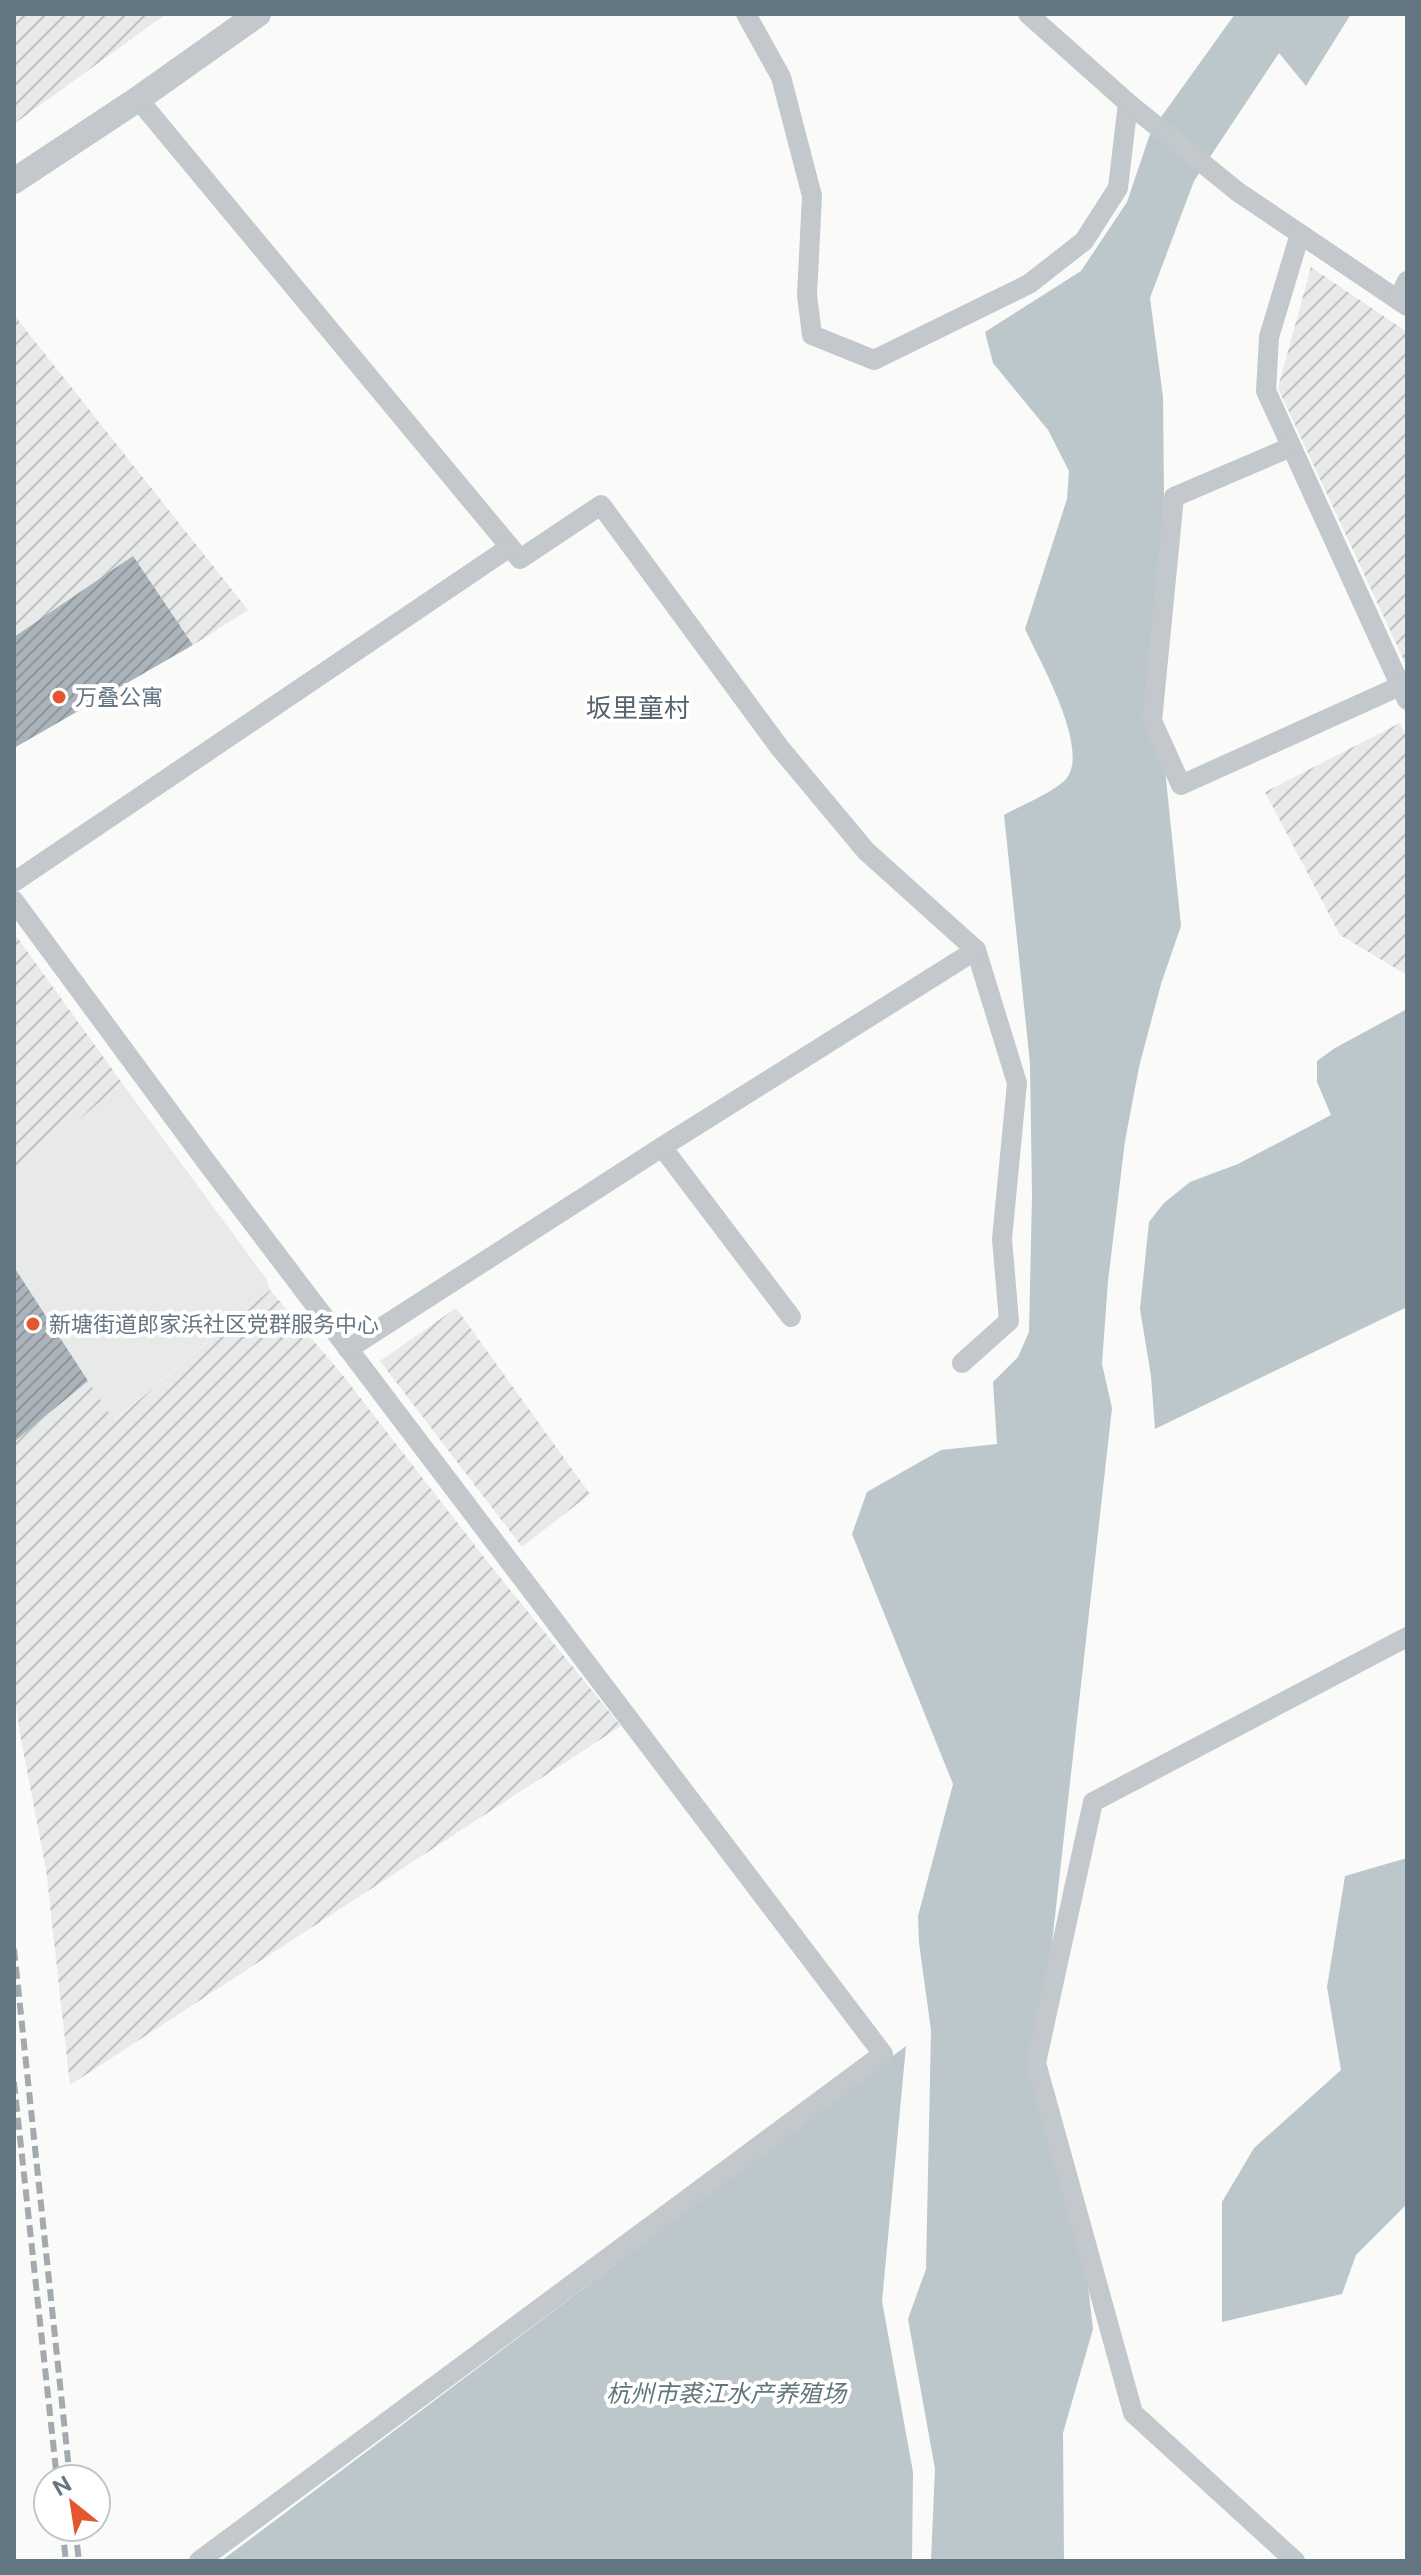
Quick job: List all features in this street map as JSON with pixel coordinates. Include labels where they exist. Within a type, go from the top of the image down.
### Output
[{"type":"street","points":[[14,181],[258,14]]},
{"type":"street","points":[[746,14],[781,77],[812,196],[807,295],[812,335],[874,360],[1029,284],[1084,241],[1118,188],[1128,103]]},
{"type":"street","points":[[1028,14],[1128,103],[1238,192],[1300,234],[1404,296]]},
{"type":"street","points":[[138,99],[520,559],[601,505],[780,748],[856,839],[976,950],[1017,1083],[1002,1239],[1009,1321],[962,1363]]},
{"type":"street","points":[[1291,447],[1174,497],[1152,721],[1181,785],[1404,693],[1266,391],[1269,337],[1300,234]]},
{"type":"street","points":[[14,882],[510,547]]},
{"type":"street","points":[[14,901],[196,1148],[883,2054],[199,2561]]},
{"type":"street","points":[[348,1349],[976,950]]},
{"type":"street","points":[[662,1147],[791,1317]]},
{"type":"street","points":[[1295,2561],[1133,2413],[1036,2063],[1093,1802],[1407,1637]]},
{"type":"shaded area","points":[[14,14],[166,14],[14,124]]},
{"type":"shaded area","points":[[1311,267],[1407,332],[1407,667],[1278,388]]},
{"type":"shaded area","points":[[14,315],[248,610],[193,645],[133,557],[14,637]]},
{"type":"shaded area","points":[[1400,723],[1407,738],[1407,975],[1340,935],[1265,792]]},
{"type":"shaded area","points":[[14,933],[122,1083],[14,1175]]},
{"type":"shaded area","points":[[122,1083],[267,1280],[270,1290],[113,1421],[14,1268],[14,1175]]},
{"type":"shaded area","points":[[270,1290],[341,1373],[494,1570],[621,1726],[70,2085],[46,1869],[14,1690],[14,1442],[88,1381],[114,1421]]},
{"type":"shaded area","points":[[456,1308],[590,1494],[522,1547],[380,1361]]},
{"type":"water","points":[[1235,14],[1351,14],[1306,86],[1279,53],[1194,181],[1150,298],[1163,397],[1164,498],[1154,661],[1181,926],[1161,984],[1139,1067],[1125,1141],[1108,1281],[1102,1364],[1112,1408],[1050,1961],[1036,2030],[1085,2260],[1093,2329],[1063,2433],[1064,2561],[931,2561],[935,2469],[908,2319],[926,2269],[931,2030],[918,1916],[953,1784],[852,1534],[867,1492],[941,1450],[997,1444],[993,1382],[1018,1357],[1029,1332],[1032,1195],[1030,1063],[1004,815],[1056,787],[1071,769],[1073,751],[1069,730],[1052,684],[1025,629],[1067,499],[1069,471],[1048,430],[993,363],[985,332],[1081,271],[1127,202],[1151,131]]},
{"type":"water","points":[[1407,1009],[1407,1307],[1155,1429],[1151,1376],[1140,1309],[1149,1222],[1164,1203],[1190,1182],[1238,1164],[1331,1115],[1317,1082],[1317,1061]]},
{"type":"water","points":[[1407,1858],[1407,2204],[1356,2255],[1342,2294],[1222,2322],[1222,2202],[1254,2148],[1341,2070],[1327,1987],[1345,1876]]},
{"type":"water","name":"杭州市裘江水产养殖场","points":[[906,2046],[882,2301],[913,2472],[912,2561],[221,2561]]},
{"type":"building","name":"万叠公寓","points":[[133,556],[193,645],[14,748],[14,637]]},
{"type":"building","name":"新塘街道郎家浜社区党群服务中心","points":[[14,1267],[88,1381],[14,1442]]},
{"type":"railway","points":[[14,1949],[68,2463]]},
{"type":"railway","points":[[14,2082],[55,2463]]},
{"type":"railway","points":[[64,2543],[66,2561]]},
{"type":"railway","points":[[77,2543],[79,2561]]},
{"type":"place","name":"万叠公寓","points":[[59,697]]},
{"type":"place","name":"新塘街道郎家浜社区党群服务中心","points":[[33,1324]]},
{"type":"district","name":"坂里童村","points":[[638,707]]}]
